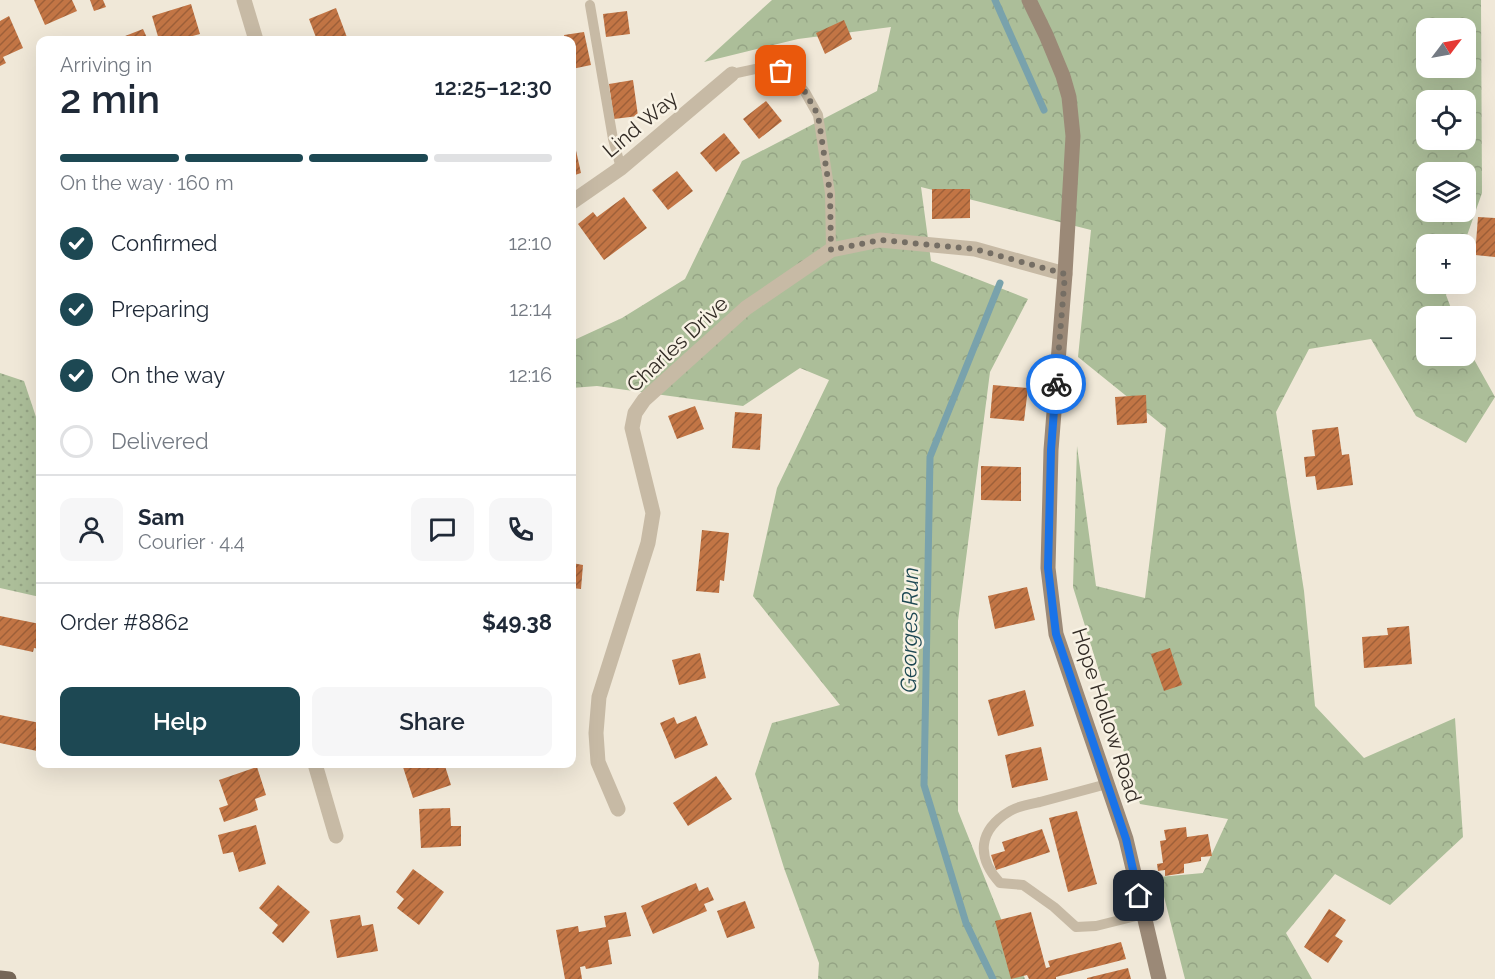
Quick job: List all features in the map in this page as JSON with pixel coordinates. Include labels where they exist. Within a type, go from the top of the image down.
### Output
[{"type":"main road","name":"Hope Hollow Road","points":[[1029,0],[1057,59],[1069,97],[1073,136],[1051,450],[1048,568],[1056,634],[1126,839],[1159,979]]},
{"type":"main road","points":[[0,978],[9,979]]},
{"type":"street","points":[[244,0],[255,36]]},
{"type":"street","name":"Lind Way","points":[[576,199],[621,168],[732,75]]},
{"type":"street","name":"Charles Drive","points":[[618,809],[598,762],[596,733],[599,697],[648,543],[653,513],[632,428],[636,413],[645,400],[746,308],[831,250],[880,240],[975,249],[1065,274]]},
{"type":"street","points":[[316,768],[336,836]]},
{"type":"lane","points":[[590,5],[621,168]]},
{"type":"lane","points":[[732,75],[769,66],[793,77],[805,92],[818,115],[830,193],[831,250]]},
{"type":"lane","points":[[1107,784],[1012,810],[993,823],[985,841],[983,855],[990,872],[1000,883],[1023,885],[1054,907],[1076,927],[1096,926],[1144,914]]},
{"type":"green space","points":[[772,0],[1481,0],[1482,193],[1476,210],[1476,162],[1416,162],[1416,222],[1472,222],[1468,234],[1416,234],[1416,294],[1446,294],[1450,306],[1416,306],[1416,366],[1476,366],[1476,363],[1495,397],[1466,443],[1416,416],[1371,339],[1309,349],[1276,412],[1304,591],[1315,706],[1364,758],[1455,718],[1463,837],[1390,905],[1335,874],[1286,933],[1312,979],[1185,979],[1159,877],[1203,873],[1228,819],[1140,804],[1073,587],[1077,446],[1096,586],[1145,598],[1166,428],[1078,357],[1091,230],[921,187],[931,261],[1028,299],[990,372],[958,621],[958,811],[1025,979],[818,979],[819,963],[784,868],[755,774],[772,723],[840,705],[753,596],[777,488],[829,380],[800,368],[743,406],[597,386],[576,388],[576,339],[622,318],[685,279],[742,161],[877,91],[891,27],[798,39],[704,62]]},
{"type":"green space","points":[[0,373],[24,381],[36,417],[36,596],[0,588]]},
{"type":"building","points":[[34,0],[72,0],[77,11],[45,25]]},
{"type":"building","points":[[90,0],[103,0],[106,7],[94,11]]},
{"type":"building","points":[[191,4],[200,34],[158,36],[152,16]]},
{"type":"building","points":[[336,8],[346,36],[315,36],[309,19]]},
{"type":"building","points":[[627,11],[630,34],[606,37],[603,14]]},
{"type":"building","points":[[9,16],[23,48],[3,57],[6,63],[0,66],[0,21]]},
{"type":"building","points":[[844,20],[852,39],[825,54],[816,33]]},
{"type":"building","points":[[143,29],[146,36],[125,36]]},
{"type":"building","points":[[584,32],[591,65],[576,68],[576,36],[564,35]]},
{"type":"building","points":[[633,80],[638,116],[614,119],[609,84]]},
{"type":"building","points":[[766,101],[782,121],[759,139],[743,119]]},
{"type":"building","points":[[724,133],[740,153],[716,172],[700,153]]},
{"type":"building","points":[[576,150],[581,173],[576,175]]},
{"type":"building","points":[[677,171],[693,191],[668,210],[652,190]]},
{"type":"building","points":[[932,189],[970,189],[970,218],[932,219]]},
{"type":"building","points":[[624,197],[647,228],[604,260],[578,224],[593,212],[597,217]]},
{"type":"building","points":[[1478,217],[1495,218],[1495,257],[1476,255]]},
{"type":"building","points":[[993,385],[1028,388],[1024,421],[990,418]]},
{"type":"building","points":[[1146,395],[1147,423],[1117,425],[1115,397]]},
{"type":"building","points":[[695,406],[704,429],[677,439],[668,416]]},
{"type":"building","points":[[735,412],[762,414],[760,450],[732,448]]},
{"type":"building","points":[[1338,427],[1342,455],[1349,454],[1353,485],[1317,490],[1315,476],[1306,477],[1304,457],[1315,456],[1312,430]]},
{"type":"building","points":[[981,466],[1021,467],[1021,501],[981,500]]},
{"type":"building","points":[[702,530],[729,533],[724,581],[720,580],[719,593],[696,591]]},
{"type":"building","points":[[576,564],[583,565],[581,589],[576,588]]},
{"type":"building","points":[[1027,587],[1035,620],[995,629],[988,596]]},
{"type":"building","points":[[0,616],[36,623],[36,648],[33,652],[0,645]]},
{"type":"building","points":[[1409,626],[1412,664],[1364,668],[1362,637],[1388,635],[1387,628]]},
{"type":"building","points":[[1170,648],[1182,685],[1164,691],[1151,654]]},
{"type":"building","points":[[700,653],[706,678],[679,685],[672,660]]},
{"type":"building","points":[[1025,690],[1034,726],[998,736],[988,700]]},
{"type":"building","points":[[0,715],[36,722],[36,751],[0,743]]},
{"type":"building","points":[[696,716],[708,745],[675,759],[660,723],[674,717],[677,724]]},
{"type":"building","points":[[1041,747],[1048,780],[1012,788],[1005,755]]},
{"type":"building","points":[[257,768],[266,795],[255,799],[258,810],[224,822],[219,808],[228,805],[219,780]]},
{"type":"building","points":[[403,768],[446,768],[451,785],[413,798]]},
{"type":"building","points":[[716,776],[732,799],[688,826],[673,803]]},
{"type":"building","points":[[450,808],[451,826],[461,826],[461,846],[421,848],[419,809]]},
{"type":"building","points":[[1077,811],[1097,884],[1068,892],[1049,818]]},
{"type":"building","points":[[256,825],[266,864],[239,872],[233,852],[223,854],[218,835]]},
{"type":"building","points":[[1186,827],[1187,837],[1208,834],[1212,856],[1201,857],[1201,861],[1184,864],[1184,873],[1165,876],[1165,870],[1158,871],[1157,864],[1163,863],[1160,841],[1166,840],[1164,830]]},
{"type":"building","points":[[1042,829],[1050,852],[996,870],[991,855],[1005,851],[1002,842]]},
{"type":"building","points":[[413,869],[444,892],[419,925],[397,908],[404,899],[396,892]]},
{"type":"building","points":[[696,883],[699,891],[708,887],[714,900],[704,904],[707,911],[653,934],[641,906]]},
{"type":"building","points":[[278,885],[310,912],[283,943],[272,933],[278,925],[259,908]]},
{"type":"building","points":[[745,901],[755,928],[727,938],[717,911]]},
{"type":"building","points":[[1329,909],[1346,920],[1335,936],[1343,941],[1328,963],[1304,947]]},
{"type":"building","points":[[626,912],[631,936],[608,940],[612,964],[586,969],[585,966],[580,967],[582,979],[565,979],[556,930],[578,926],[579,932],[606,927],[604,916]]},
{"type":"building","points":[[1031,912],[1046,968],[1050,967],[1048,961],[1121,942],[1126,959],[1056,977],[1056,979],[1029,979],[1027,975],[1011,979],[995,921]]},
{"type":"building","points":[[360,915],[362,926],[373,924],[378,951],[337,958],[330,920]]},
{"type":"building","points":[[1128,968],[1131,979],[1087,979],[1087,978]]},
{"type":"waterway","name":"Georges Run","points":[[995,0],[1044,110]]},
{"type":"waterway","name":"Georges Run","points":[[993,979],[966,923],[924,785],[930,457],[1000,283]]},
{"type":"way so far","points":[[781,71],[793,77],[818,115],[830,193],[831,250],[880,240],[975,249],[1065,274],[1056,384]]},
{"type":"route","points":[[1056,384],[1051,450],[1048,568],[1056,634],[1126,839],[1139,896]]}]
